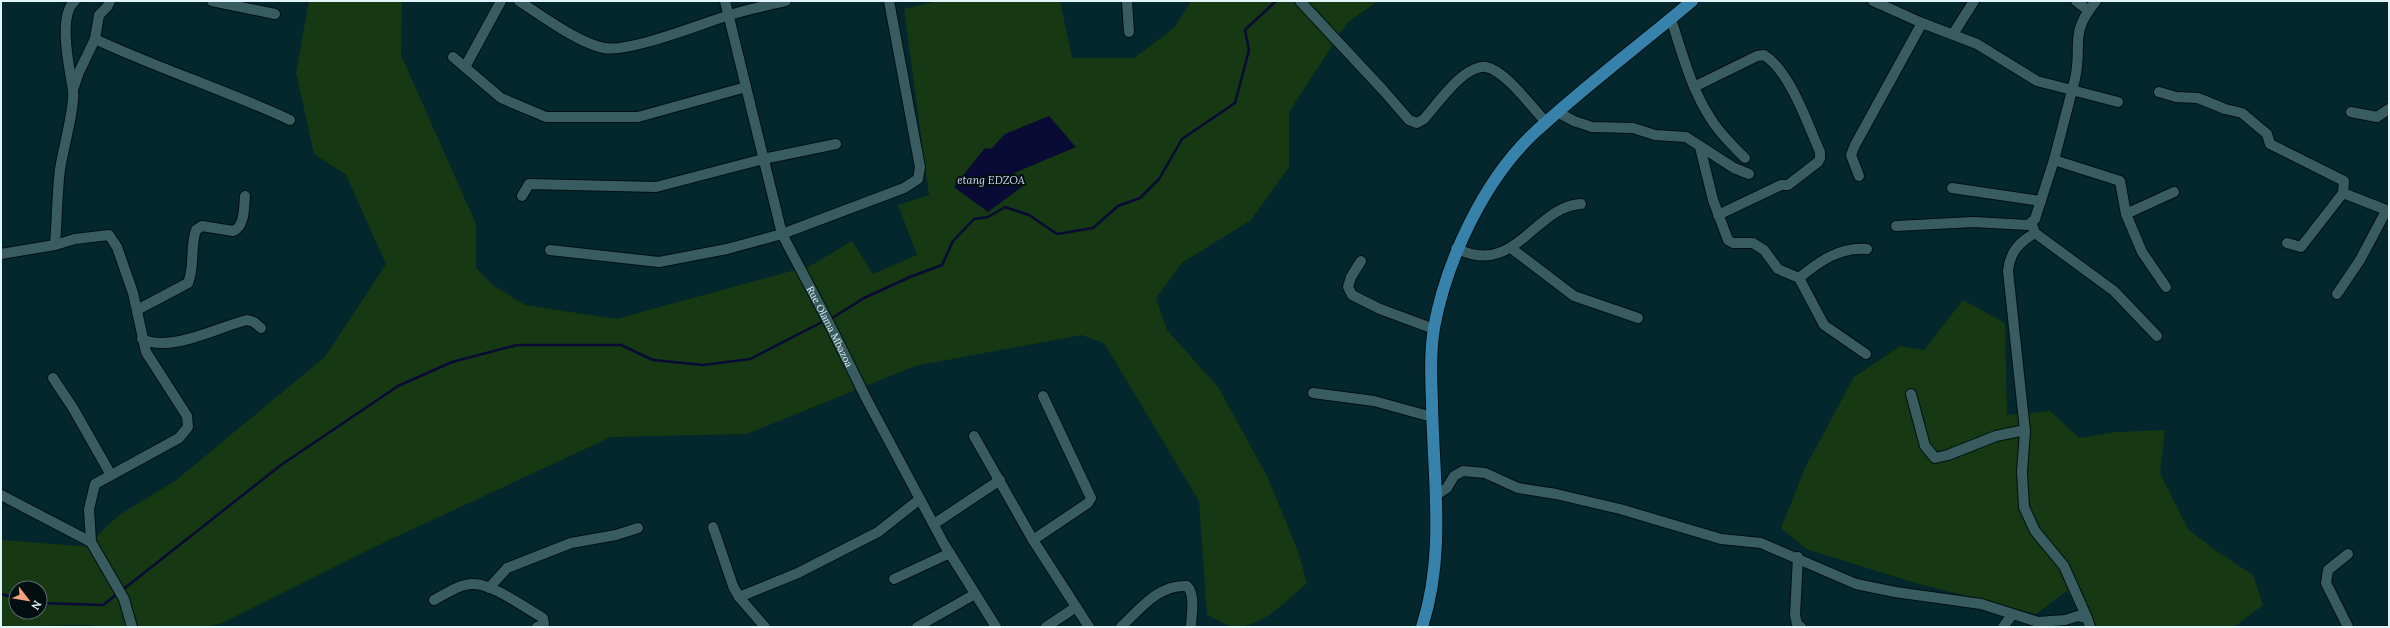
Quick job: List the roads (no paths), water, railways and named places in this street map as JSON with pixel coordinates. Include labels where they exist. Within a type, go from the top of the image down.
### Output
[{"type":"main road","points":[[1422,627],[1430,601],[1435,575],[1436,495],[1432,417],[1434,330],[1456,248],[1508,163],[1532,136],[1692,1]]},
{"type":"street","points":[[73,92],[68,70],[66,34],[68,14],[75,1]]},
{"type":"street","points":[[55,245],[60,169],[73,92],[79,72],[95,38],[99,15],[107,7],[110,1]]},
{"type":"street","points":[[212,1],[275,14]]},
{"type":"street","points":[[465,67],[501,1]]},
{"type":"street","points":[[519,1],[558,26],[606,48],[615,48],[653,40],[729,15],[786,1]]},
{"type":"street","name":"Rue Olama Mbazoa","points":[[725,1],[782,234],[831,327],[866,398],[920,499],[950,554],[996,627]]},
{"type":"street","points":[[550,250],[659,262],[728,249],[782,234],[904,188],[918,179],[920,167],[889,1]]},
{"type":"street","points":[[1127,1],[1129,32]]},
{"type":"street","points":[[1300,1],[1384,90],[1409,120],[1417,123],[1424,119],[1462,76],[1473,69],[1485,67],[1496,72],[1509,83],[1547,123]]},
{"type":"street","points":[[1873,1],[1989,50],[2037,81],[2118,102]]},
{"type":"street","points":[[1953,34],[1974,1]]},
{"type":"street","points":[[2076,1],[2088,6]]},
{"type":"street","points":[[2088,623],[2064,566],[2035,531],[2024,507],[2022,472],[2025,430],[2008,271],[2010,258],[2033,228],[2054,160],[2072,89],[2076,68],[2078,30],[2088,6],[2096,1]]},
{"type":"street","points":[[1671,19],[1694,87],[1720,132],[1745,158]]},
{"type":"street","points":[[1858,176],[1851,155],[1855,145],[1922,23]]},
{"type":"street","points":[[95,38],[131,56],[241,97],[290,120]]},
{"type":"street","points":[[1694,87],[1757,56],[1764,55],[1780,70],[1806,115],[1820,152],[1818,162],[1788,185],[1781,185],[1718,215]]},
{"type":"street","points":[[453,57],[509,103],[546,117],[638,117],[746,87]]},
{"type":"street","points":[[2159,92],[2176,97],[2198,98],[2225,109],[2242,113],[2267,134],[2270,144],[2344,181],[2343,193],[2301,247],[2287,243]]},
{"type":"street","points":[[2351,112],[2377,117],[2389,109]]},
{"type":"street","points":[[1559,112],[1574,121],[1592,126],[1633,128],[1655,135],[1686,137],[1700,147],[1749,174]]},
{"type":"street","points":[[522,196],[529,184],[656,187],[763,159],[836,144]]},
{"type":"street","points":[[1700,147],[1704,169],[1718,215],[1728,240],[1732,243],[1753,243],[1764,250],[1778,269],[1799,278],[1824,325],[1866,354]]},
{"type":"street","points":[[2054,160],[2120,181],[2126,214],[2142,252],[2166,287]]},
{"type":"street","points":[[1952,188],[2041,201]]},
{"type":"street","points":[[2126,214],[2174,192]]},
{"type":"street","points":[[2337,294],[2360,260],[2388,211],[2343,193]]},
{"type":"street","points":[[137,310],[188,283],[191,276],[193,237],[196,230],[202,226],[233,231],[237,230],[241,224],[245,196]]},
{"type":"street","points":[[1456,248],[1475,256],[1499,254],[1511,248],[1565,208],[1581,204]]},
{"type":"street","points":[[1896,226],[1973,222],[2028,225],[2114,291],[2157,336]]},
{"type":"street","points":[[1,254],[55,245],[75,239],[109,235],[117,247],[137,310],[146,352],[157,372],[187,416],[188,427],[179,438],[95,484],[89,509],[90,542],[124,599],[132,627]]},
{"type":"street","points":[[1511,248],[1574,296],[1638,318]]},
{"type":"street","points":[[1799,278],[1834,253],[1853,248],[1867,248]]},
{"type":"street","points":[[1361,261],[1350,277],[1348,286],[1352,295],[1380,309],[1434,330]]},
{"type":"street","points":[[142,339],[155,344],[169,342],[247,320],[254,322],[261,328]]},
{"type":"street","points":[[53,378],[73,408],[111,474]]},
{"type":"street","points":[[1313,393],[1374,401],[1432,417]]},
{"type":"street","points":[[1911,394],[1925,446],[1935,458],[1948,455],[1996,436],[2025,430]]},
{"type":"street","points":[[1033,540],[1088,503],[1091,498],[1043,396]]},
{"type":"street","points":[[974,436],[1033,540],[1089,627]]},
{"type":"street","points":[[1436,495],[1447,488],[1454,476],[1463,471],[1485,472],[1518,488],[1556,494],[1620,509],[1721,539],[1761,543],[1798,557],[1856,584],[1895,592],[1981,604],[2038,622],[2065,620],[2078,616],[2088,623]]},
{"type":"street","points":[[934,524],[1000,480]]},
{"type":"street","points":[[1,495],[90,542]]},
{"type":"street","points":[[739,597],[798,573],[878,532],[920,499]]},
{"type":"street","points":[[713,527],[733,586],[739,597],[760,625]]},
{"type":"street","points":[[489,588],[499,575],[514,566],[571,543],[616,535],[638,528]]},
{"type":"street","points":[[894,579],[950,554]]},
{"type":"street","points":[[2348,554],[2328,570],[2326,583],[2348,627]]},
{"type":"street","points":[[1798,557],[1795,615],[1797,624],[1801,627]]},
{"type":"street","points":[[434,600],[466,585],[475,584],[489,588],[543,618],[544,624],[537,627]]},
{"type":"street","points":[[1121,627],[1152,598],[1172,586],[1187,586],[1189,589],[1192,596],[1191,627]]},
{"type":"street","points":[[916,627],[974,594]]},
{"type":"street","points":[[1046,627],[1076,607]]},
{"type":"street","points":[[2003,627],[2012,615]]},
{"type":"water","name":"etang EDZOA","points":[[1049,116],[1076,147],[1014,173],[1023,186],[988,212],[954,187],[985,148],[991,149],[1005,134]]},
{"type":"waterway","points":[[829,320],[864,298],[910,277],[942,265],[953,241],[974,219],[988,217],[1005,207],[1029,215],[1057,234],[1093,228],[1118,206],[1140,198],[1159,179],[1182,139],[1235,103],[1249,50],[1245,30],[1276,1]]},
{"type":"waterway","points":[[121,591],[281,465],[398,386],[452,362],[517,345],[621,345],[653,360],[703,365],[750,359],[824,321]]},
{"type":"waterway","points":[[1,594],[8,596]]},
{"type":"waterway","points":[[48,603],[103,605],[117,594]]}]
